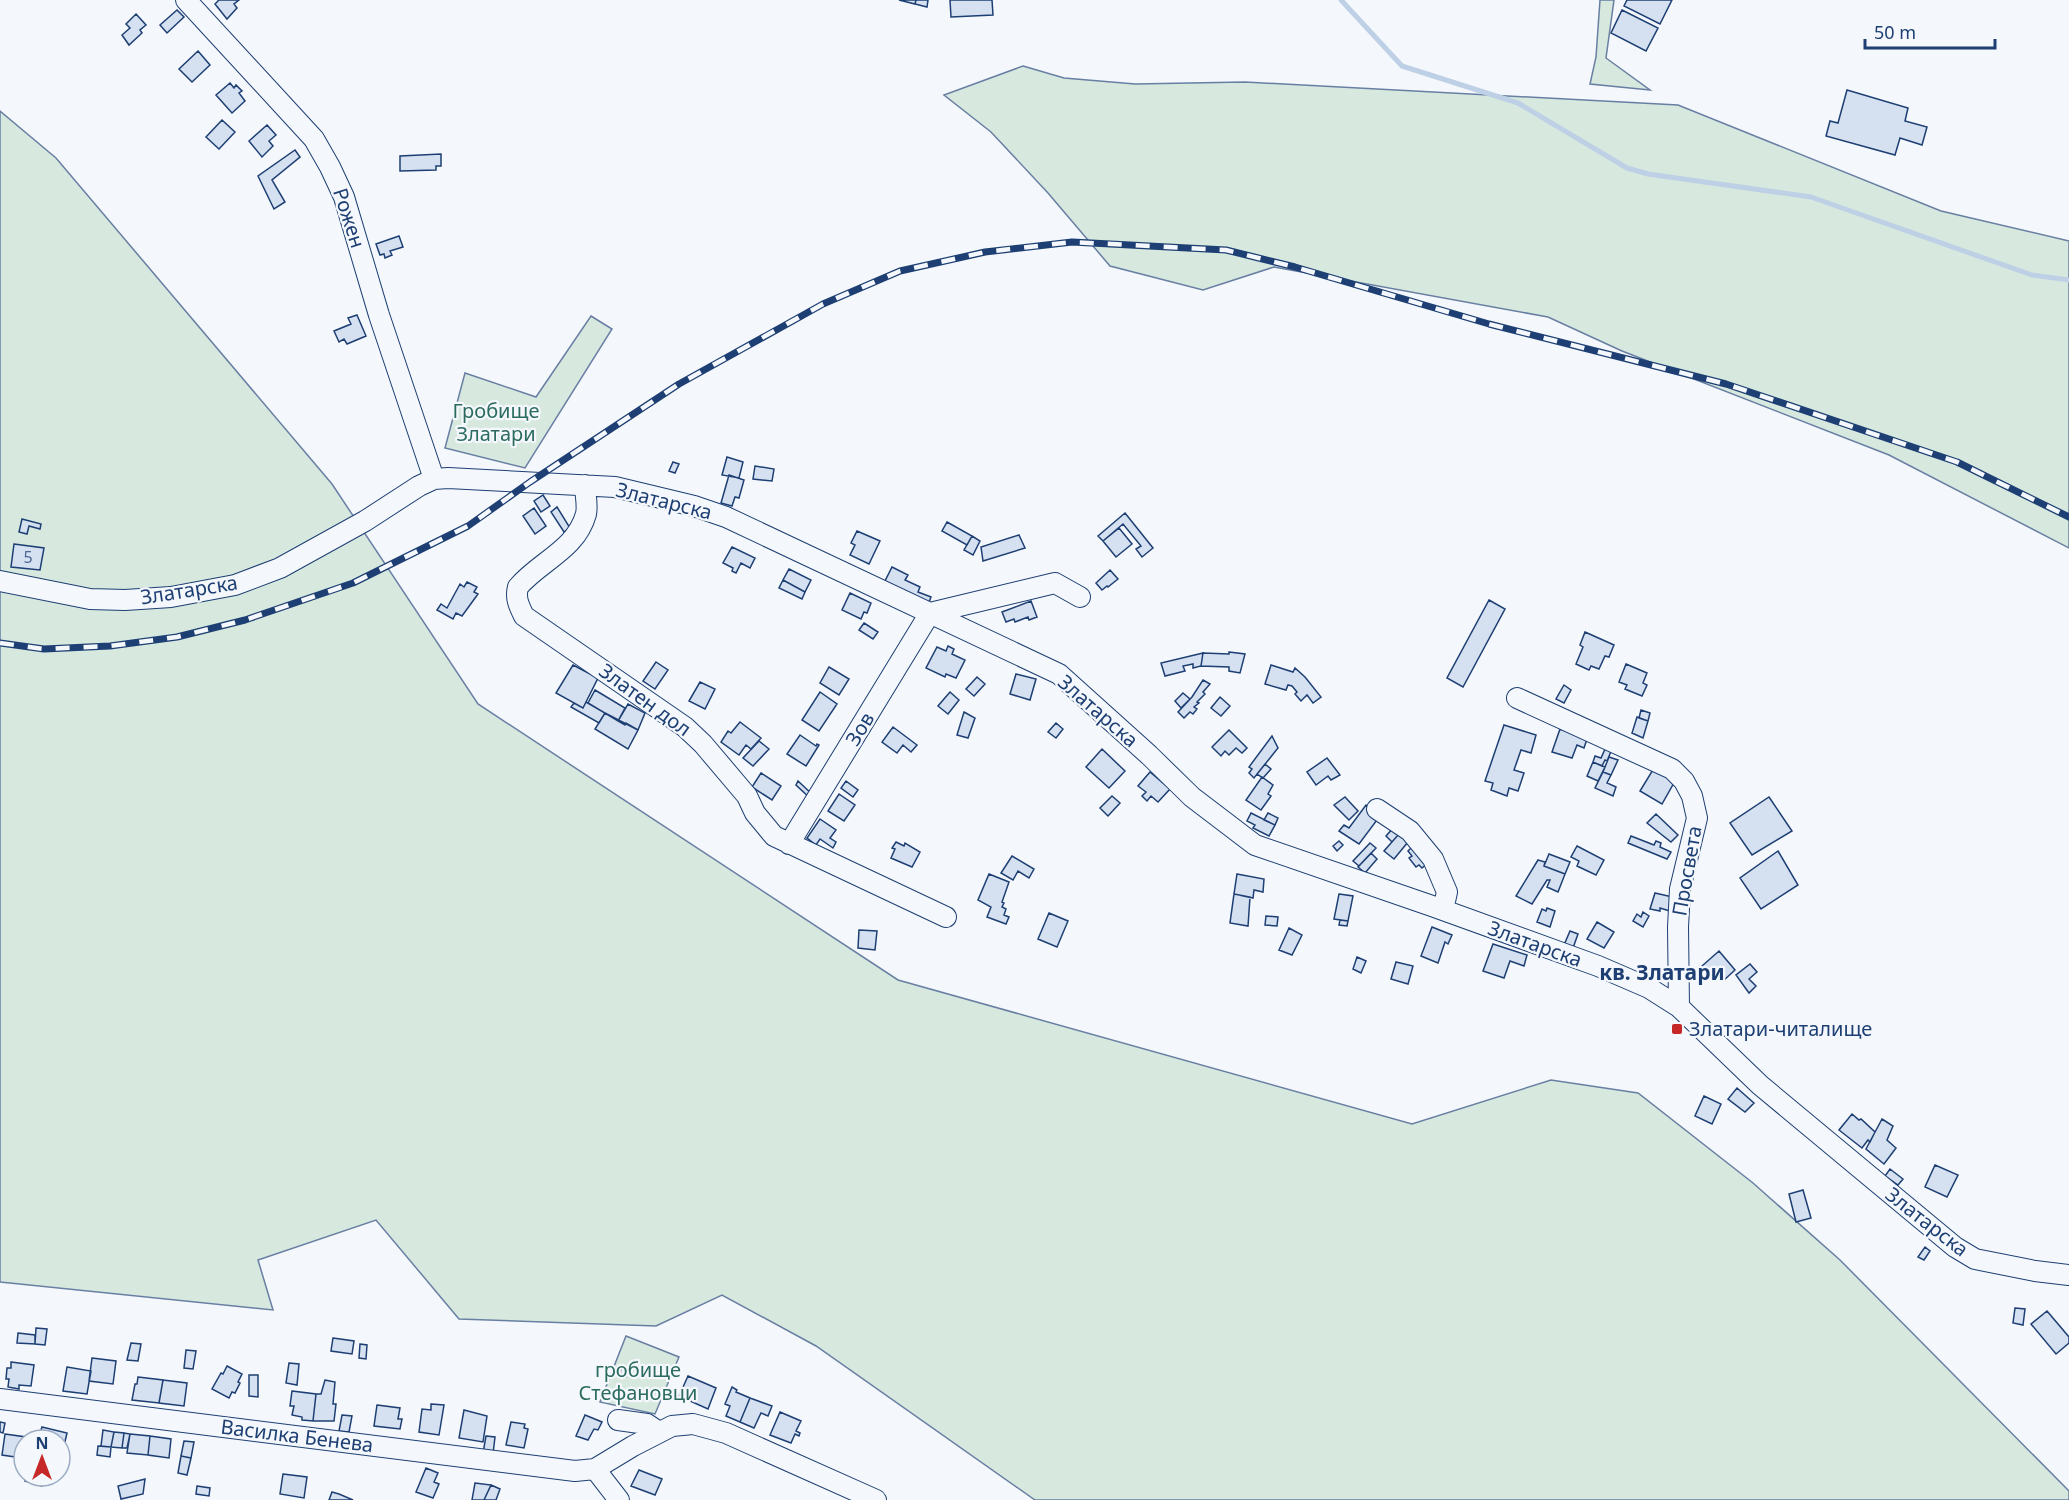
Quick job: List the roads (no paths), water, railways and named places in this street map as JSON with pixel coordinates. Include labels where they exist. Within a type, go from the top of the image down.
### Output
[{"type":"street","name":"Рожен","points":[[186,0],[314,139],[330,167],[344,197],[383,327],[434,480]]},
{"type":"street","name":"Златарска","points":[[0,581],[90,599],[125,600],[171,597],[235,585],[280,568],[365,522],[418,486],[434,480],[460,479],[615,487],[645,492],[694,506],[726,517],[1059,674],[1192,797],[1255,845],[1443,910],[1649,988],[1679,1007],[1760,1085],[1955,1247],[1975,1259],[2069,1275]]},
{"type":"street","name":"Златен дол","points":[[585,485],[586,512],[578,532],[568,544],[518,587],[516,595],[518,605],[524,616],[685,727],[703,744],[747,796],[755,813],[774,836],[946,918]]},
{"type":"street","points":[[930,613],[1055,583],[1080,597]]},
{"type":"street","name":"Зов","points":[[789,844],[930,613]]},
{"type":"street","name":"Просвета","points":[[1517,698],[1672,769],[1684,781],[1692,796],[1697,818],[1680,889],[1677,927],[1679,1007]]},
{"type":"street","points":[[1377,808],[1410,831],[1433,859],[1447,892],[1443,910]]},
{"type":"street","name":"Василка Бенева","points":[[0,1399],[552,1469],[575,1471],[595,1469]]},
{"type":"street","points":[[618,1420],[647,1424],[659,1432]]},
{"type":"street","points":[[619,1500],[595,1469],[672,1426],[693,1424],[726,1433],[876,1500]]},
{"type":"waterway","points":[[1341,0],[1402,66],[1518,103],[1627,168],[1648,174],[1811,197],[2032,275],[2069,280]]},
{"type":"railway","points":[[0,643],[44,649],[110,646],[177,637],[245,620],[353,583],[468,526],[530,482],[679,384],[823,304],[900,271],[985,252],[1072,242],[1226,250],[1295,267],[1489,324],[1726,384],[1957,462],[2069,517]]},
{"type":"place","name":"Златари-читалище","points":[[1677,1029]]},
{"type":"district","name":"кв. Златари","points":[[1662,973]]},
{"type":"park label","name":"Гробище Златари","points":[[496,422]]},
{"type":"park label","name":"гробище Стефановци","points":[[638,1382]]}]
